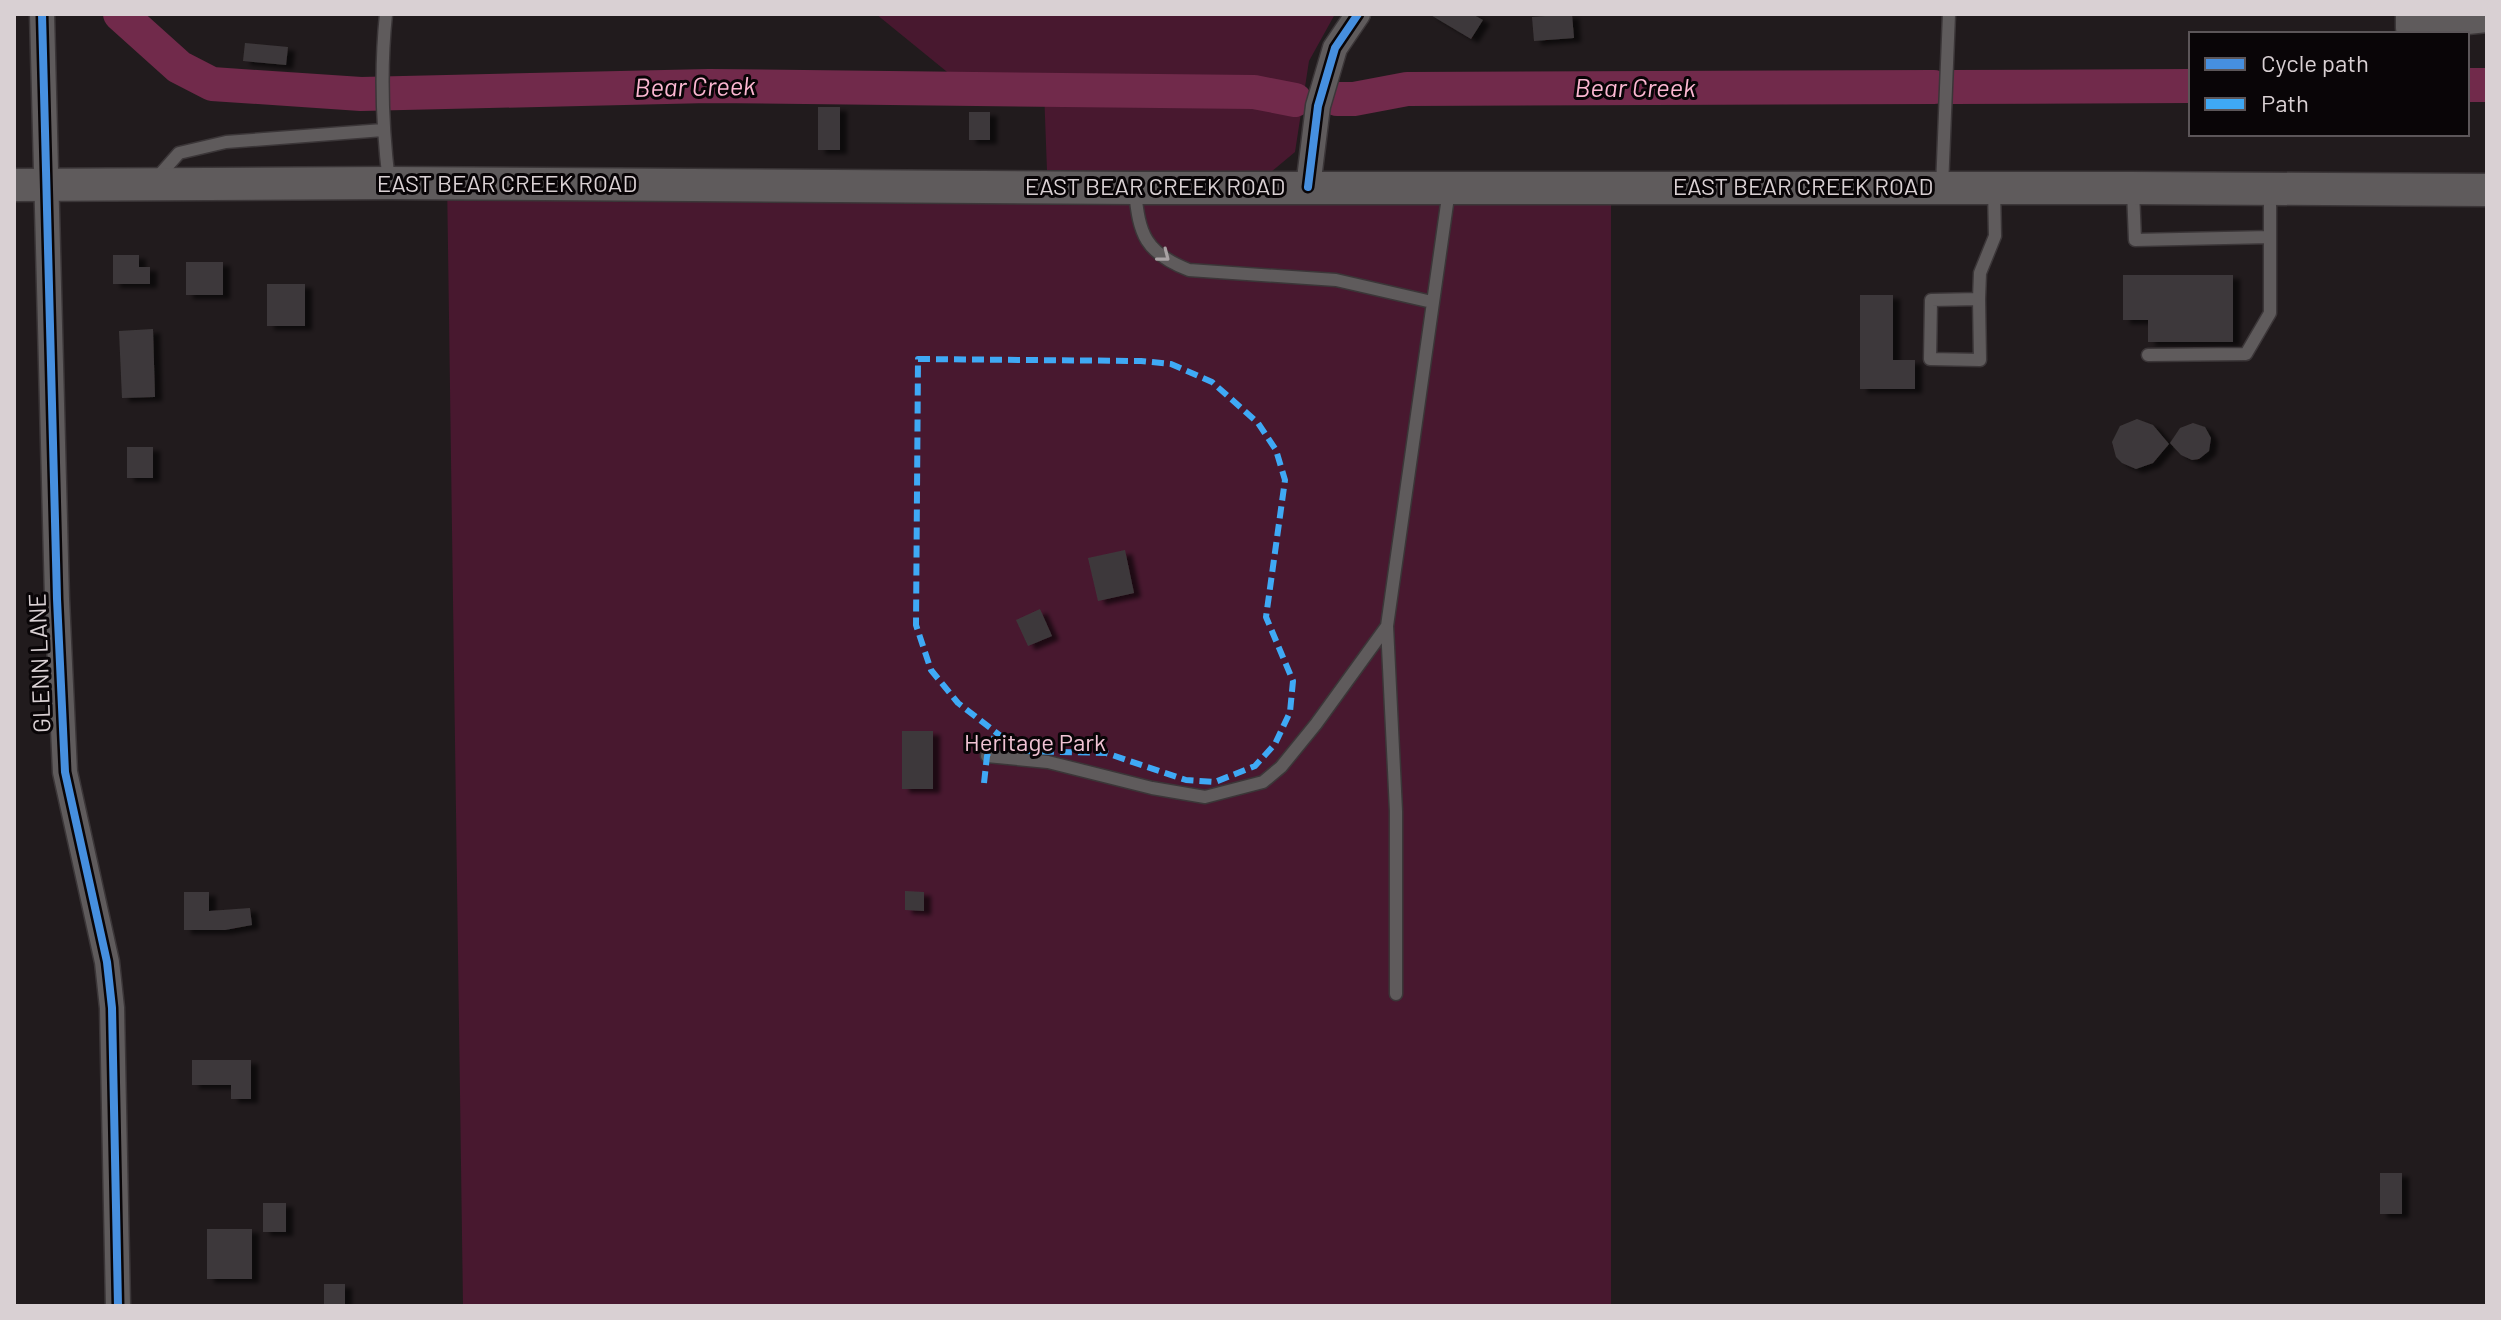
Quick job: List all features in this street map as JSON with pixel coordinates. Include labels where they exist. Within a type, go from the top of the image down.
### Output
[{"type":"main road","name":"EAST BEAR CREEK ROAD","points":[[14,185],[389,183],[1135,188],[2487,190]]},
{"type":"street","name":"GLENN LANE","points":[[42,14],[57,599],[65,772],[107,962],[112,1008],[118,1306]]},
{"type":"street","points":[[1308,187],[1318,106],[1335,48],[1358,14]]},
{"type":"street","points":[[2408,21],[2487,20]]},
{"type":"lane","points":[[386,14],[381,69],[389,183]]},
{"type":"lane","points":[[1942,187],[1949,14]]},
{"type":"lane","points":[[151,184],[179,153],[226,142],[383,130]]},
{"type":"lane","points":[[1396,994],[1396,811],[1387,626],[1450,187]]},
{"type":"lane","points":[[1135,188],[1139,227],[1157,252],[1181,267],[1207,272],[1336,280],[1432,302]]},
{"type":"lane","points":[[1979,299],[1931,300],[1930,359],[1980,360],[1980,273],[1995,236],[1994,188]]},
{"type":"lane","points":[[2133,188],[2135,240],[2270,237]]},
{"type":"lane","points":[[2148,355],[2246,354],[2270,313],[2270,190]]},
{"type":"lane","points":[[987,756],[1048,762],[1152,788],[1205,797],[1263,782],[1281,767],[1316,724],[1387,626]]},
{"type":"green space","points":[[876,14],[1335,14],[1309,61],[1295,152],[1271,172],[1047,171],[1044,90],[957,80]]},
{"type":"green space","name":"Heritage Park","points":[[447,177],[1611,181],[1611,1306],[463,1306]]},
{"type":"building","points":[[1429,14],[1472,14],[1483,20],[1471,39]]},
{"type":"building","points":[[1572,14],[1574,38],[1534,41],[1532,17]]},
{"type":"building","points":[[245,43],[288,47],[286,65],[243,61]]},
{"type":"building","points":[[818,107],[840,107],[840,150],[818,150]]},
{"type":"building","points":[[969,112],[990,112],[990,140],[969,140]]},
{"type":"building","points":[[113,255],[139,255],[139,267],[150,267],[150,284],[113,284]]},
{"type":"building","points":[[186,262],[223,262],[223,295],[186,295]]},
{"type":"building","points":[[2123,275],[2233,275],[2233,342],[2148,342],[2148,320],[2123,320]]},
{"type":"building","points":[[267,284],[305,284],[305,326],[267,326]]},
{"type":"building","points":[[1860,295],[1893,295],[1893,360],[1915,360],[1915,389],[1860,389]]},
{"type":"building","points":[[153,329],[155,397],[122,398],[119,331]]},
{"type":"building","points":[[2137,419],[2153,425],[2169,444],[2153,463],[2136,469],[2116,457],[2112,442],[2120,426]]},
{"type":"building","points":[[2193,423],[2205,427],[2211,438],[2209,451],[2192,460],[2181,455],[2170,443],[2180,428]]},
{"type":"building","points":[[127,447],[153,447],[153,478],[127,478]]},
{"type":"building","points":[[1125,550],[1134,593],[1098,601],[1088,558]]},
{"type":"building","points":[[1040,609],[1052,636],[1028,646],[1016,620]]},
{"type":"building","points":[[902,731],[933,731],[933,789],[902,789]]},
{"type":"building","points":[[905,891],[924,892],[924,911],[905,910]]},
{"type":"building","points":[[184,892],[209,892],[209,911],[250,908],[252,925],[225,930],[184,930]]},
{"type":"building","points":[[192,1060],[251,1060],[251,1099],[231,1099],[231,1085],[192,1085]]},
{"type":"building","points":[[2380,1173],[2402,1173],[2402,1214],[2380,1214]]},
{"type":"building","points":[[263,1203],[286,1203],[286,1232],[263,1232]]},
{"type":"building","points":[[207,1229],[252,1229],[252,1279],[207,1279]]},
{"type":"building","points":[[324,1284],[345,1284],[345,1306],[324,1306]]},
{"type":"waterway","name":"Bear Creek","points":[[120,14],[179,67],[212,84],[361,94],[709,86],[1254,92],[1295,100]]},
{"type":"waterway","name":"Bear Creek","points":[[2469,85],[2487,85]]},
{"type":"waterway","name":"Bear Creek","points":[[1951,87],[2189,86]]},
{"type":"waterway","name":"Bear Creek","points":[[1337,99],[1354,99],[1407,89],[1934,87]]},
{"type":"marked path","points":[[918,359],[1141,361],[1171,364],[1212,382],[1258,423],[1276,450],[1285,480],[1266,617],[1293,681],[1290,712],[1275,744],[1255,766],[1215,782],[1186,780],[1106,753],[1020,751],[958,703],[931,670],[916,625],[918,359]]},
{"type":"marked path","points":[[984,783],[987,756],[996,732]]},
{"type":"cycle path","points":[[42,14],[57,599],[65,772],[107,962],[112,1008],[118,1306]]},
{"type":"cycle path","points":[[1308,187],[1318,106],[1335,48],[1358,14]]}]
